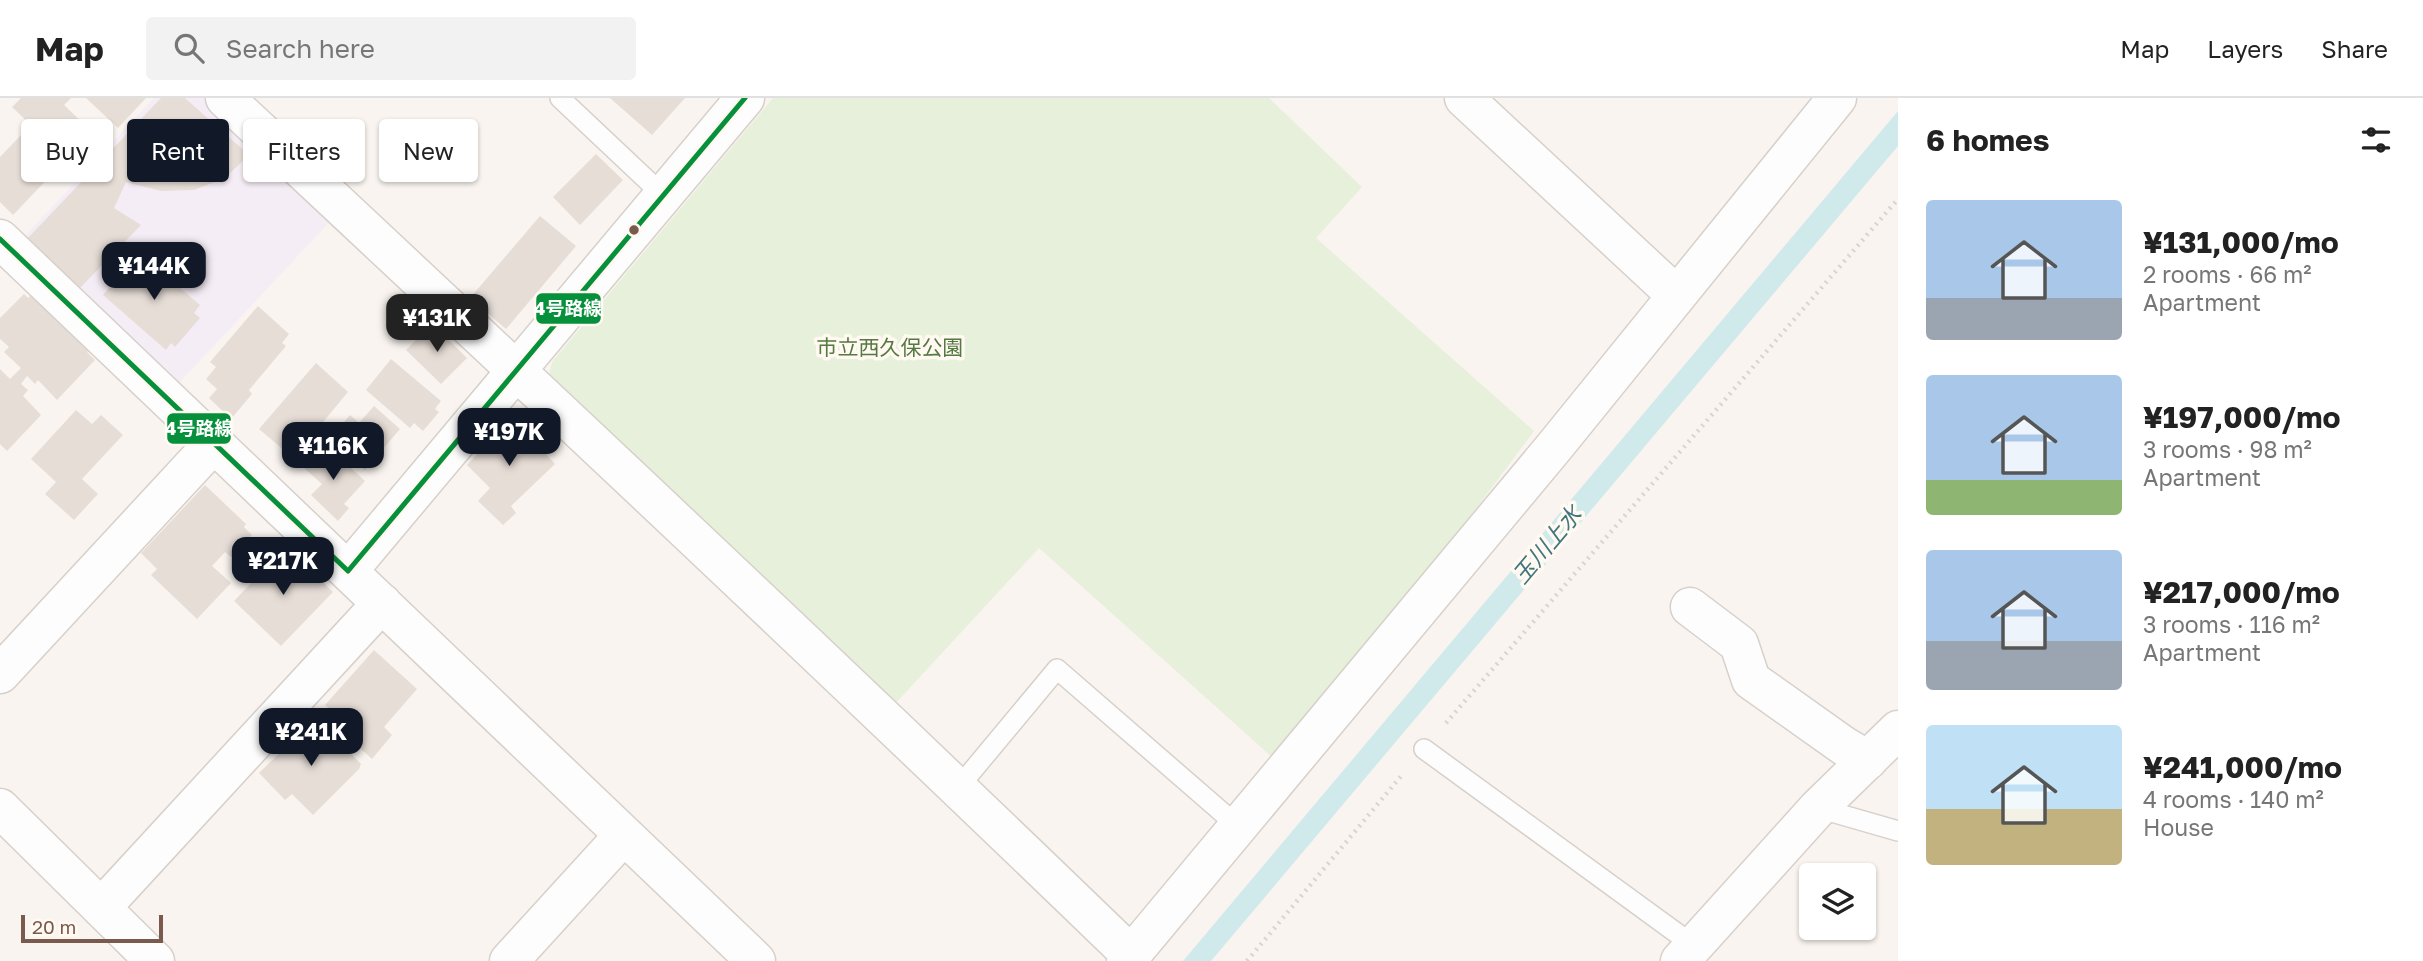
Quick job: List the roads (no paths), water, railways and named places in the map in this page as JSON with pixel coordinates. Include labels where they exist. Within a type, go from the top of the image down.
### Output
[{"type":"street","points":[[225,98],[958,788],[1129,958],[1555,446],[1837,98]]},
{"type":"street","points":[[348,571],[745,98]]},
{"type":"street","points":[[1464,98],[1676,295]]},
{"type":"street","points":[[0,239],[756,961]]},
{"type":"street","points":[[0,674],[215,443]]},
{"type":"street","points":[[101,908],[382,603]]},
{"type":"street","points":[[1690,607],[1739,645],[1751,680],[1868,760]]},
{"type":"street","points":[[1687,953],[1818,808],[1898,730]]},
{"type":"street","points":[[0,808],[155,961]]},
{"type":"street","points":[[509,961],[624,835]]},
{"type":"lane","points":[[560,98],[664,196]]},
{"type":"lane","points":[[958,788],[1057,669],[1240,827]]},
{"type":"lane","points":[[1423,749],[1687,953]]},
{"type":"lane","points":[[1818,808],[1898,831]]},
{"type":"water","name":"玉川上水","points":[[1898,111],[1898,146],[1211,961],[1183,961]]},
{"type":"park label","name":"市立西久保公園","points":[[890,348]]}]
